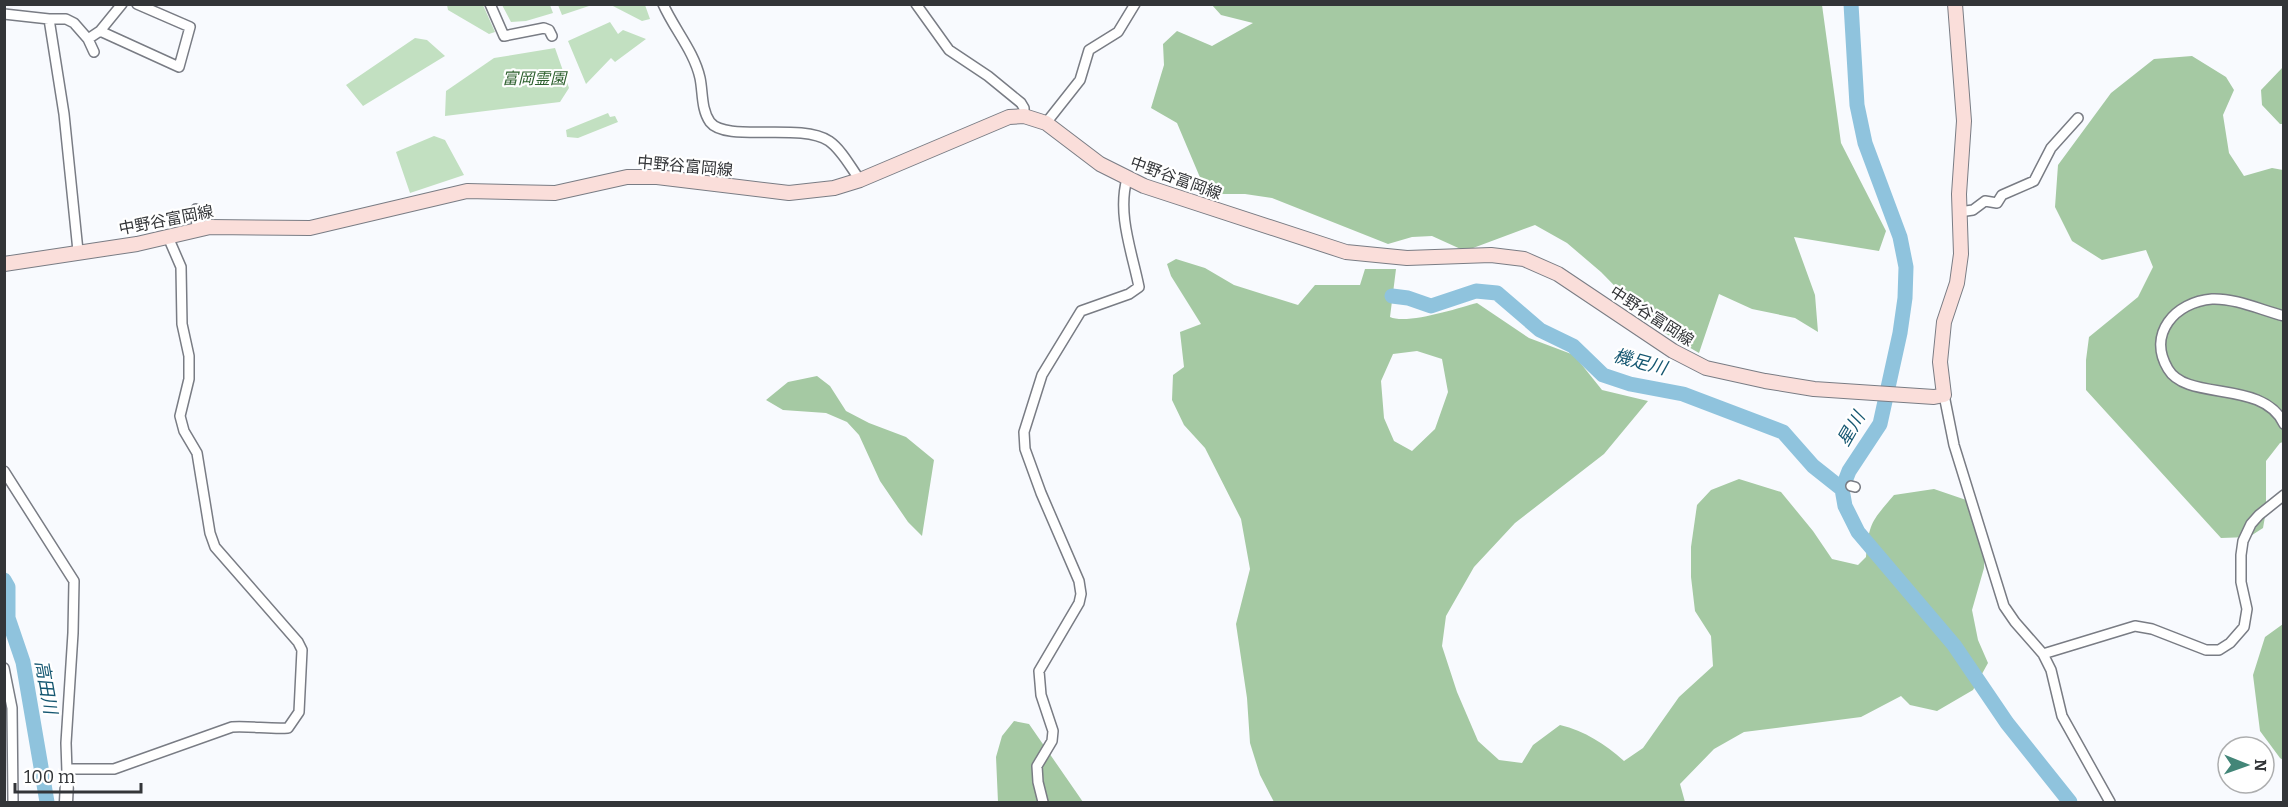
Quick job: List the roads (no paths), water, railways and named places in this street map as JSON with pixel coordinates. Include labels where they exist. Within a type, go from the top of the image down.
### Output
[{"type":"main road","points":[[1944,395],[1940,362],[1942,333],[1960,268],[1959,212],[1964,133],[1958,5]]},
{"type":"main road","name":"中野谷富岡線","points":[[4,264],[78,251],[137,244],[228,225],[310,228],[467,191],[555,193],[627,177],[657,177],[789,193],[834,188],[860,180],[983,126],[1009,117],[1024,117],[1046,123],[1090,157],[1127,179],[1226,214],[1346,252],[1367,256],[1407,258],[1491,255],[1524,259],[1558,274],[1673,351],[1706,368],[1814,389],[1897,396],[1944,395]]},
{"type":"street","points":[[88,39],[100,32],[122,4]]},
{"type":"street","points":[[100,32],[179,68],[190,27],[137,4]]},
{"type":"street","points":[[490,4],[504,36],[544,28],[549,30],[552,36]]},
{"type":"street","points":[[663,4],[695,62],[710,123],[727,131],[801,132],[816,135],[834,145],[860,180]]},
{"type":"street","points":[[916,4],[949,50],[988,76],[1021,103],[1024,108],[1024,117]]},
{"type":"street","points":[[1046,123],[1080,80],[1089,50],[1118,32],[1135,4]]},
{"type":"street","points":[[4,14],[66,19],[74,23],[88,39],[94,52]]},
{"type":"street","points":[[49,19],[64,114],[78,251]]},
{"type":"street","points":[[1959,212],[1973,210],[1985,201],[1997,203],[2002,195],[2034,181],[2051,148],[2078,118]]},
{"type":"street","points":[[1043,802],[1037,766],[1052,741],[1053,731],[1041,695],[1039,671],[1079,603],[1081,594],[1079,581],[1041,493],[1025,449],[1024,432],[1042,375],[1081,311],[1129,294],[1139,287],[1122,203],[1127,179]]},
{"type":"street","points":[[196,209],[197,230]]},
{"type":"street","points":[[67,776],[114,769],[232,727],[288,728],[299,712],[302,650],[298,642],[215,547],[210,533],[197,453],[184,431],[180,416],[189,379],[189,356],[182,324],[180,267],[168,237]]},
{"type":"street","points":[[2283,316],[2231,301],[2213,299],[2197,303],[2170,318],[2162,332],[2159,346],[2168,369],[2177,380],[2245,396],[2266,405],[2279,415],[2283,424]]},
{"type":"street","points":[[1944,395],[1954,445],[2004,606],[2043,654],[2051,670],[2062,716],[2110,802]]},
{"type":"street","points":[[4,471],[74,581],[66,743],[66,802]]},
{"type":"street","points":[[2043,654],[2135,626],[2206,650],[2219,650],[2230,643],[2244,627],[2247,609],[2241,582],[2243,541],[2251,524],[2283,495]]},
{"type":"street","points":[[4,695],[6,673]]},
{"type":"street","points":[[6,673],[12,708],[13,802]]},
{"type":"waterway","name":"星川","points":[[1851,4],[1857,105],[1865,143],[1900,237],[1906,267],[1905,298],[1900,333],[1880,424],[1849,471],[1842,489],[1845,506],[1858,532],[1954,645],[2007,723],[2070,802]]},
{"type":"waterway","name":"機足川","points":[[1392,296],[1408,298],[1431,306],[1476,291],[1497,293],[1540,330],[1573,346],[1603,375],[1630,384],[1683,394],[1783,432],[1813,466],[1842,489]]},
{"type":"waterway","name":"高田川","points":[[4,580],[8,587],[8,618],[23,662],[47,802]]},
{"type":"park label","name":"富岡霊園","points":[[534,78]]}]
